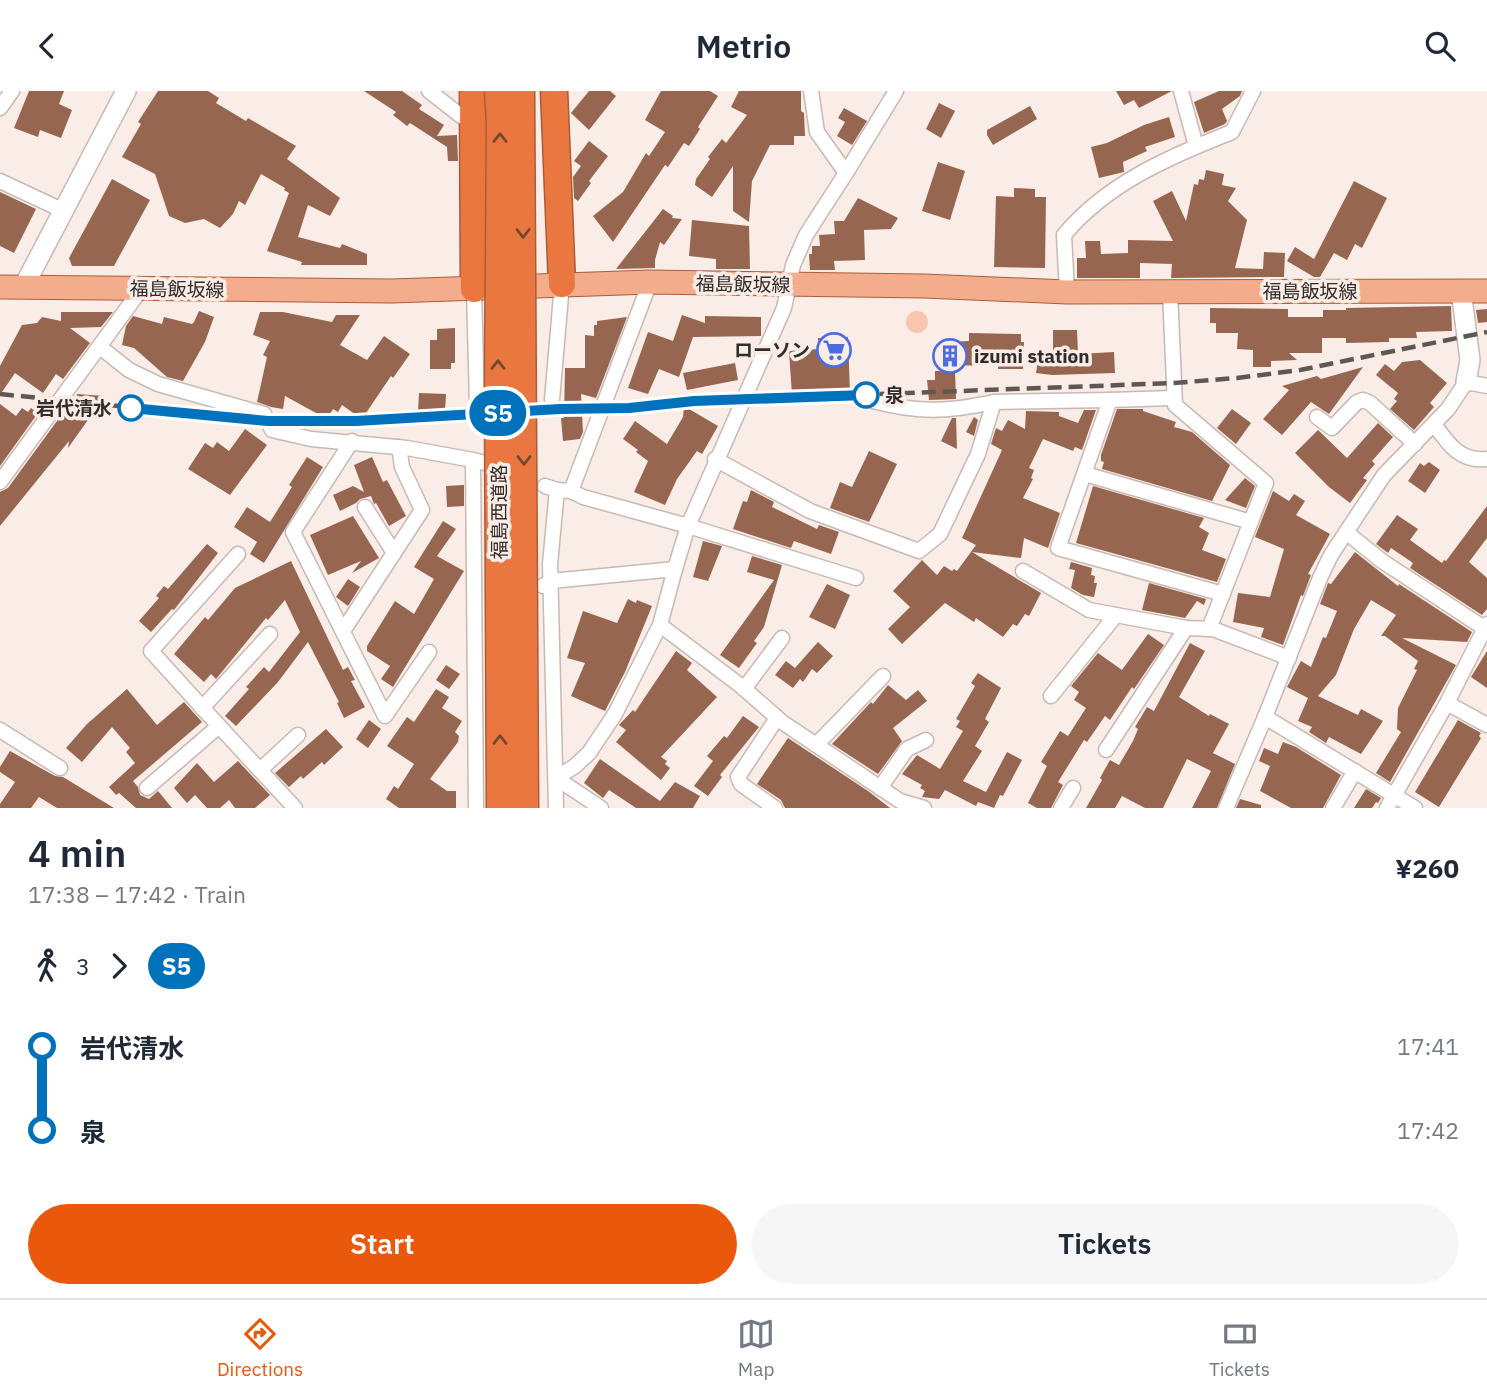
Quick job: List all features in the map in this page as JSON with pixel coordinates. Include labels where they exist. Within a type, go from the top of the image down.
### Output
[{"type":"highway","points":[[473,91],[474,289]]},
{"type":"highway","name":"福島西道路","points":[[498,91],[500,808]]},
{"type":"highway","name":"福島西道路","points":[[521,91],[525,808]]},
{"type":"highway","points":[[554,91],[562,284]]},
{"type":"main road","name":"福島飯坂線","points":[[0,286],[392,291],[650,282],[924,286],[1067,292],[1487,291]]},
{"type":"street","points":[[0,107],[12,91]]},
{"type":"street","points":[[24,286],[126,91]]},
{"type":"street","points":[[429,91],[473,121]]},
{"type":"street","points":[[811,91],[817,132],[846,173]]},
{"type":"street","points":[[556,778],[575,766],[615,714],[660,625],[688,526],[715,459],[784,308],[787,285],[806,235],[896,91]]},
{"type":"street","points":[[1181,91],[1196,146]]},
{"type":"street","points":[[1067,292],[1064,235],[1070,227],[1088,210],[1141,172],[1232,132],[1253,91]]},
{"type":"street","points":[[0,181],[62,210]]},
{"type":"street","points":[[556,808],[547,584],[558,489],[650,282]]},
{"type":"street","points":[[552,400],[562,284]]},
{"type":"street","points":[[0,482],[142,288]]},
{"type":"street","points":[[474,289],[477,405]]},
{"type":"street","points":[[1226,808],[1320,578],[1346,532],[1384,475],[1448,409],[1466,382],[1470,360],[1461,290]]},
{"type":"street","points":[[1170,292],[1175,405],[1266,483],[1209,629]]},
{"type":"street","points":[[100,347],[129,370],[158,384],[264,414],[272,430],[311,439],[398,447],[479,462],[476,808]]},
{"type":"street","points":[[1466,382],[1487,386]]},
{"type":"street","points":[[873,401],[899,408],[930,411],[994,402],[1173,398]]},
{"type":"street","points":[[1110,400],[1058,548],[1223,594]]},
{"type":"street","points":[[1317,417],[1332,428],[1357,402],[1363,400],[1370,403],[1415,444]]},
{"type":"street","points":[[715,459],[810,511],[919,551],[940,534],[978,454],[994,402]]},
{"type":"street","points":[[1434,424],[1449,445],[1462,456],[1471,460],[1487,459]]},
{"type":"street","points":[[352,441],[293,532],[385,716],[429,652]]},
{"type":"street","points":[[343,631],[422,510],[402,467],[398,447]]},
{"type":"street","points":[[1085,474],[1251,522]]},
{"type":"street","points":[[558,489],[856,578]]},
{"type":"street","points":[[365,507],[394,553]]},
{"type":"street","points":[[1346,532],[1382,561],[1486,627],[1391,802]]},
{"type":"street","points":[[238,554],[151,650],[295,808]]},
{"type":"street","points":[[547,584],[676,569]]},
{"type":"street","points":[[1023,571],[1089,610],[1186,628],[1209,629],[1289,658]]},
{"type":"street","points":[[1051,696],[1116,615]]},
{"type":"street","points":[[660,625],[816,745],[900,801],[925,808]]},
{"type":"street","points":[[1107,750],[1186,628]]},
{"type":"street","points":[[202,708],[270,634]]},
{"type":"street","points":[[744,689],[782,638]]},
{"type":"street","points":[[816,745],[883,675]]},
{"type":"street","points":[[1447,703],[1487,725]]},
{"type":"street","points":[[1265,717],[1355,771],[1391,802],[1415,808]]},
{"type":"street","points":[[775,808],[741,784],[738,777],[778,718]]},
{"type":"street","points":[[148,788],[219,726]]},
{"type":"street","points":[[0,730],[60,768]]},
{"type":"street","points":[[260,770],[298,735]]},
{"type":"street","points":[[880,787],[907,750],[926,740]]},
{"type":"street","points":[[1333,808],[1355,771]]},
{"type":"street","points":[[556,778],[601,808]]},
{"type":"street","points":[[1061,808],[1073,789]]},
{"type":"shaded area","points":[[917,311],[925,314],[928,322],[925,330],[917,333],[909,330],[906,322],[909,314]]},
{"type":"building","points":[[29,91],[64,91],[59,104],[72,110],[61,138],[40,130],[38,137],[14,128]]},
{"type":"building","points":[[158,91],[208,91],[219,98],[216,103],[296,146],[287,159],[340,198],[330,216],[308,205],[298,237],[340,248],[342,244],[367,254],[367,265],[301,265],[302,262],[267,251],[289,193],[261,174],[245,205],[239,201],[233,214],[220,228],[204,219],[185,223],[169,216],[155,174],[122,157],[141,124],[138,122]]},
{"type":"building","points":[[364,91],[402,91],[422,105],[419,109],[444,125],[437,136],[457,135],[458,161],[448,161],[447,147],[410,123],[407,126],[393,115],[396,112]]},
{"type":"building","points":[[589,91],[610,91],[616,96],[589,130],[571,113]]},
{"type":"building","points":[[661,91],[710,91],[718,96],[689,146],[684,143],[668,167],[665,165],[613,242],[593,216],[623,192],[646,153],[649,156],[665,132],[645,120]]},
{"type":"building","points":[[739,91],[801,91],[801,111],[804,113],[805,136],[794,136],[794,145],[770,145],[752,181],[749,222],[733,211],[733,166],[712,197],[695,185],[696,179],[710,159],[708,157],[722,139],[726,143],[747,115],[731,107]]},
{"type":"building","points":[[1116,91],[1172,91],[1139,108],[1134,100],[1124,105]]},
{"type":"building","points":[[1219,91],[1242,91],[1240,96],[1222,109],[1227,121],[1225,124],[1204,133],[1194,102]]},
{"type":"building","points":[[939,103],[955,111],[941,138],[926,129]]},
{"type":"building","points":[[1030,106],[1037,119],[993,145],[987,130]]},
{"type":"building","points":[[844,108],[867,121],[852,145],[837,136],[845,122],[838,118]]},
{"type":"building","points":[[1169,117],[1175,137],[1145,147],[1147,151],[1123,162],[1124,172],[1099,178],[1091,147]]},
{"type":"building","points":[[589,141],[608,156],[578,201],[574,198],[573,177],[581,166],[574,161]]},
{"type":"building","points":[[938,162],[965,171],[950,220],[922,211]]},
{"type":"building","points":[[1206,170],[1224,174],[1222,185],[1236,188],[1228,201],[1247,220],[1235,268],[1263,269],[1264,252],[1285,253],[1284,277],[1171,278],[1172,264],[1140,263],[1140,278],[1077,278],[1077,258],[1086,258],[1085,241],[1100,241],[1101,254],[1128,253],[1128,240],[1173,241],[1153,201],[1172,191],[1186,221],[1194,184],[1198,185],[1199,179],[1204,180]]},
{"type":"building","points":[[112,179],[150,200],[114,266],[72,266],[69,258]]},
{"type":"building","points":[[1354,181],[1387,198],[1362,248],[1355,244],[1347,260],[1334,253],[1320,277],[1314,277],[1287,261],[1295,247],[1314,259]]},
{"type":"building","points":[[1014,188],[1035,189],[1035,197],[1046,197],[1045,268],[994,267],[996,196],[1014,197]]},
{"type":"building","points":[[0,192],[36,209],[14,253],[0,246]]},
{"type":"building","points":[[858,198],[898,218],[891,229],[864,230],[865,260],[834,261],[835,270],[810,270],[809,254],[812,254],[812,246],[820,246],[819,235],[835,234],[834,221],[844,221]]},
{"type":"building","points":[[663,209],[673,216],[672,218],[682,219],[664,245],[660,242],[655,268],[616,269]]},
{"type":"building","points":[[692,220],[749,226],[750,269],[716,269],[716,259],[689,256]]},
{"type":"building","points":[[1451,306],[1452,331],[1416,332],[1417,338],[1389,338],[1389,342],[1346,343],[1346,338],[1322,338],[1322,353],[1289,353],[1297,360],[1271,361],[1271,367],[1253,367],[1253,350],[1237,349],[1238,333],[1216,333],[1216,323],[1210,323],[1210,308],[1288,309],[1288,317],[1323,317],[1323,310],[1346,308]]},
{"type":"building","points":[[1487,309],[1487,322],[1478,323],[1476,310]]},
{"type":"building","points":[[199,311],[214,317],[205,342],[183,381],[167,377],[134,348],[122,345],[126,326],[133,316],[162,324],[164,317],[192,324]]},
{"type":"building","points":[[61,312],[113,312],[101,327],[70,328],[90,343],[63,379],[56,374],[43,393],[15,373],[0,395],[0,366],[22,325],[37,323],[42,317],[61,321]]},
{"type":"building","points":[[260,312],[283,312],[332,322],[336,315],[360,315],[340,345],[367,360],[384,336],[410,354],[393,378],[391,376],[362,419],[342,405],[338,412],[333,409],[327,419],[285,396],[283,409],[271,407],[257,402],[267,357],[263,355],[270,341],[253,335]]},
{"type":"building","points":[[682,315],[705,323],[705,316],[761,317],[761,336],[693,337],[679,377],[659,369],[648,394],[628,388],[648,332],[673,341]]},
{"type":"building","points":[[627,317],[596,398],[581,394],[583,432],[580,439],[563,441],[561,418],[564,418],[565,368],[585,368],[585,335],[594,336],[594,325],[597,325],[597,321]]},
{"type":"building","points":[[455,328],[455,363],[451,363],[451,369],[430,369],[430,340],[437,340],[437,329]]},
{"type":"building","points":[[1053,330],[1077,330],[1078,354],[1114,352],[1115,373],[1036,373],[1038,360],[1053,360]]},
{"type":"building","points":[[969,333],[1021,334],[1021,342],[1024,342],[1023,369],[946,365],[945,342],[969,341]]},
{"type":"building","points":[[848,337],[850,393],[792,395],[789,351],[819,349],[818,338]]},
{"type":"building","points":[[1420,360],[1447,383],[1430,403],[1434,407],[1414,430],[1390,409],[1397,401],[1394,399],[1398,393],[1376,375],[1385,364],[1394,371],[1402,362]]},
{"type":"building","points":[[735,363],[738,380],[687,390],[683,373]]},
{"type":"building","points":[[1363,367],[1329,414],[1311,402],[1282,435],[1263,419],[1289,390],[1282,386]]},
{"type":"building","points":[[955,370],[956,399],[929,400],[927,380],[935,380],[935,371]]},
{"type":"building","points":[[419,393],[446,394],[445,412],[418,411]]},
{"type":"building","points":[[77,394],[105,396],[68,448],[69,441],[0,526],[0,492],[8,488],[65,410],[72,415]]},
{"type":"building","points":[[0,404],[16,416],[22,408],[28,412],[31,408],[38,413],[0,466]]},
{"type":"building","points":[[684,406],[718,426],[702,454],[697,451],[677,479],[665,505],[634,492],[648,461],[623,439],[635,421],[667,444],[683,417]]},
{"type":"building","points":[[1117,409],[1143,409],[1176,422],[1174,427],[1192,432],[1230,465],[1212,501],[1102,469],[1104,462],[1101,461],[1101,455]]},
{"type":"building","points":[[1232,409],[1251,423],[1236,444],[1217,428]]},
{"type":"building","points":[[1084,410],[1096,410],[1082,450],[1075,447],[1073,451],[1043,439],[1029,468],[1034,470],[1033,479],[1023,498],[1060,513],[1048,548],[1024,538],[1021,558],[972,552],[1041,593],[1029,616],[1025,614],[1017,626],[1013,624],[1003,637],[976,618],[974,622],[945,603],[902,644],[888,629],[910,607],[893,591],[922,560],[937,575],[944,566],[957,571],[976,545],[962,538],[1002,450],[991,444],[996,428],[1002,431],[1008,420],[1025,429],[1026,411],[1059,412],[1059,416],[1078,423]]},
{"type":"building","points":[[974,417],[978,420],[974,436],[966,432]]},
{"type":"building","points":[[952,418],[956,418],[957,449],[941,441]]},
{"type":"building","points":[[1378,423],[1393,437],[1372,461],[1375,464],[1363,478],[1367,480],[1350,503],[1329,487],[1295,453],[1318,430],[1347,458]]},
{"type":"building","points":[[245,429],[267,445],[230,495],[188,469],[205,443],[213,448],[217,442],[229,451]]},
{"type":"building","points":[[869,451],[897,464],[869,522],[830,508],[840,482],[852,487]]},
{"type":"building","points":[[307,457],[323,467],[264,563],[250,554],[257,542],[234,527],[247,507],[270,522]]},
{"type":"building","points":[[372,457],[383,482],[387,480],[406,516],[389,526],[371,496],[340,511],[333,495],[353,486],[364,492],[354,465]]},
{"type":"building","points":[[1429,462],[1440,470],[1425,493],[1408,481],[1420,463],[1424,466]]},
{"type":"building","points":[[1245,478],[1255,486],[1246,508],[1225,500]]},
{"type":"building","points":[[464,485],[464,506],[447,507],[446,486]]},
{"type":"building","points":[[1093,486],[1204,518],[1199,527],[1209,533],[1202,550],[1226,559],[1217,582],[1076,543]]},
{"type":"building","points":[[751,490],[774,502],[772,507],[817,529],[819,525],[839,532],[831,554],[794,541],[791,548],[733,529],[743,501],[747,502]]},
{"type":"building","points":[[1273,491],[1289,501],[1294,494],[1305,501],[1296,515],[1330,534],[1308,574],[1311,575],[1283,645],[1261,637],[1264,628],[1233,622],[1238,593],[1270,597],[1284,549],[1255,537]]},
{"type":"building","points":[[1487,506],[1487,538],[1469,562],[1487,578],[1487,609],[1482,615],[1410,568],[1413,563],[1391,548],[1388,553],[1376,544],[1397,515],[1418,529],[1410,540],[1442,563]]},
{"type":"building","points":[[353,516],[379,558],[352,573],[361,561],[328,575],[310,535]]},
{"type":"building","points":[[443,521],[456,529],[437,556],[464,571],[393,687],[381,679],[390,666],[367,651],[367,646],[395,601],[414,614],[434,579],[414,567]]},
{"type":"building","points":[[703,541],[722,546],[708,581],[693,577]]},
{"type":"building","points":[[207,544],[218,553],[174,610],[172,609],[151,632],[139,621],[159,598],[156,596],[164,586],[168,589]]},
{"type":"building","points":[[1355,552],[1398,586],[1399,584],[1472,632],[1467,642],[1402,638],[1456,665],[1390,782],[1376,773],[1401,732],[1397,729],[1398,708],[1417,670],[1414,669],[1418,661],[1385,636],[1381,636],[1396,615],[1371,600],[1354,629],[1336,675],[1318,696],[1358,715],[1361,709],[1383,721],[1361,754],[1329,737],[1326,743],[1309,732],[1312,727],[1298,721],[1308,698],[1287,687],[1301,661],[1311,667],[1323,637],[1326,638],[1337,611],[1320,604],[1328,583],[1331,584]]},
{"type":"building","points":[[752,556],[782,565],[764,627],[754,641],[757,643],[739,668],[720,655],[774,580],[747,572]]},
{"type":"building","points":[[291,561],[343,670],[348,667],[355,680],[351,681],[365,707],[344,718],[337,703],[339,702],[308,642],[278,682],[236,726],[225,716],[249,689],[246,687],[264,667],[269,672],[300,632],[285,600],[268,620],[266,618],[216,679],[211,674],[204,682],[174,654],[205,617],[208,620],[235,588]]},
{"type":"building","points":[[1071,562],[1092,568],[1091,575],[1095,576],[1094,583],[1097,583],[1094,597],[1083,595],[1071,588],[1075,570],[1069,569]]},
{"type":"building","points":[[348,579],[360,587],[348,606],[336,597]]},
{"type":"building","points":[[1149,583],[1206,599],[1204,605],[1197,601],[1185,618],[1142,610]]},
{"type":"building","points":[[827,584],[850,595],[835,629],[809,617]]},
{"type":"building","points":[[628,599],[652,606],[625,672],[605,711],[571,696],[585,663],[567,658],[583,611],[617,623]]},
{"type":"building","points":[[1148,634],[1164,645],[1110,720],[1105,716],[1087,742],[1084,740],[1058,782],[1063,785],[1051,808],[1037,808],[1028,803],[1047,766],[1041,762],[1060,731],[1068,736],[1086,708],[1074,700],[1079,692],[1071,686],[1098,653],[1122,670]]},
{"type":"building","points":[[818,642],[833,656],[817,673],[812,669],[803,682],[800,679],[793,688],[775,675],[786,661],[795,668]]},
{"type":"building","points":[[1190,643],[1205,651],[1179,697],[1209,716],[1210,714],[1229,724],[1213,753],[1235,764],[1217,808],[1192,808],[1211,771],[1187,759],[1163,808],[1145,808],[1122,796],[1115,808],[1086,808],[1110,760],[1119,765],[1133,741],[1138,729],[1135,727],[1147,707],[1154,711]]},
{"type":"building","points":[[676,651],[692,663],[687,670],[717,697],[661,757],[667,761],[665,764],[670,768],[661,780],[616,742],[626,730],[619,725],[633,710],[635,712]]},
{"type":"building","points":[[1487,651],[1487,688],[1471,677]]},
{"type":"building","points":[[446,665],[460,674],[449,689],[436,680]]},
{"type":"building","points":[[978,673],[1001,688],[985,719],[989,722],[975,746],[982,751],[963,781],[986,792],[1007,752],[1022,760],[994,808],[978,802],[976,806],[945,790],[939,799],[922,797],[925,791],[920,788],[922,785],[902,774],[917,755],[940,769],[963,731],[956,727],[960,721],[956,719],[975,686],[971,683]]},
{"type":"building","points":[[888,685],[906,700],[918,690],[927,701],[893,728],[902,741],[878,774],[832,744],[871,702],[873,704]]},
{"type":"building","points":[[127,689],[157,725],[184,702],[202,722],[133,781],[140,795],[149,799],[158,791],[172,808],[136,808],[109,787],[135,763],[126,752],[130,748],[112,727],[82,762],[66,748],[87,724]]},
{"type":"building","points":[[436,689],[449,697],[442,708],[462,721],[455,732],[459,736],[458,742],[430,779],[447,791],[456,791],[456,808],[399,808],[386,799],[394,786],[398,789],[414,764],[387,746],[407,717],[414,722]]},
{"type":"building","points":[[743,716],[759,727],[720,775],[722,777],[708,796],[694,786],[713,761],[707,756],[724,736],[727,738]]},
{"type":"building","points":[[369,720],[381,729],[368,748],[356,739]]},
{"type":"building","points":[[1458,720],[1481,733],[1481,738],[1439,807],[1415,792]]},
{"type":"building","points":[[326,729],[343,747],[324,765],[322,762],[289,787],[275,773]]},
{"type":"building","points":[[788,738],[890,808],[785,808],[781,800],[757,784]]},
{"type":"building","points":[[1283,742],[1341,775],[1323,808],[1291,808],[1260,791],[1270,766],[1259,761],[1264,748],[1278,754]]},
{"type":"building","points":[[10,751],[55,776],[63,777],[114,808],[57,808],[39,797],[31,808],[0,808],[15,782],[0,772],[0,767]]},
{"type":"building","points":[[600,759],[660,801],[675,782],[700,796],[693,808],[636,808],[609,790],[603,798],[584,783]]},
{"type":"building","points":[[238,761],[270,795],[255,808],[235,808],[229,800],[220,808],[207,808],[195,795],[187,803],[174,788],[197,763],[214,782]]},
{"type":"building","points":[[1366,789],[1381,798],[1378,803],[1372,808],[1354,808]]},
{"type":"building","points":[[1240,799],[1261,805],[1261,808],[1236,808]]},
{"type":"railway","points":[[0,394],[268,421],[419,419],[560,409],[629,408],[694,401],[1174,383],[1237,378],[1300,370],[1487,332]]},
{"type":"train","name":"S5","points":[[131,408],[268,421],[356,421],[560,409],[629,408],[694,401],[866,395]]},
{"type":"place","name":"ローソン","points":[[834,350]]},
{"type":"place","name":"izumi station","points":[[950,356]]},
{"type":"place","name":"泉","points":[[866,395]]},
{"type":"place","name":"岩代清水","points":[[131,408]]}]
